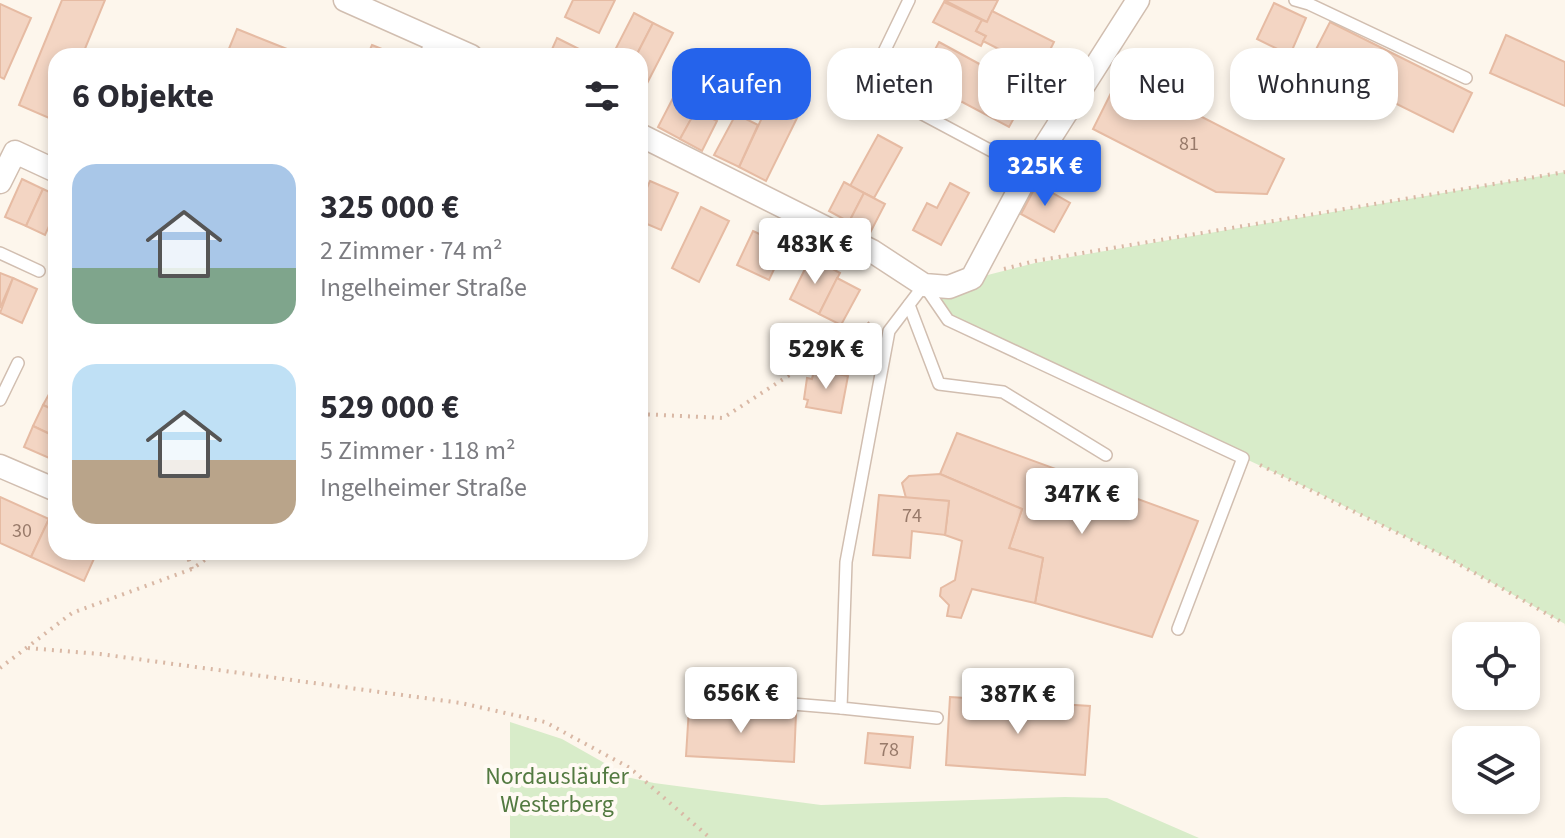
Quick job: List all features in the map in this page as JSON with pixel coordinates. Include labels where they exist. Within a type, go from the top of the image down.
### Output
[{"type":"street","points":[[345,0],[429,48]]},
{"type":"street","points":[[648,139],[872,251],[924,285],[949,287],[972,278],[1029,171],[1138,0]]},
{"type":"street","points":[[0,182],[15,152],[48,167]]},
{"type":"street","points":[[0,466],[48,487]]},
{"type":"lane","points":[[909,0],[868,85],[1029,171]]},
{"type":"lane","points":[[1295,0],[1466,78]]},
{"type":"lane","points":[[0,253],[39,271]]},
{"type":"lane","points":[[841,708],[846,562],[889,331],[924,285],[948,320],[1243,458],[1178,629]]},
{"type":"lane","points":[[909,305],[939,384],[1003,392],[1106,455]]},
{"type":"lane","points":[[0,400],[18,363]]},
{"type":"lane","points":[[693,696],[937,718]]},
{"type":"path","points":[[972,278],[1035,261],[1565,172]]},
{"type":"path","points":[[648,414],[723,418],[881,315]]},
{"type":"path","points":[[1243,458],[1448,558],[1565,624]]},
{"type":"path","points":[[189,560],[192,569]]},
{"type":"path","points":[[0,668],[72,613],[192,569],[205,560]]},
{"type":"path","points":[[28,648],[100,654],[461,703],[545,722],[630,768],[710,838]]},
{"type":"green space","points":[[1565,172],[1565,624],[1448,558],[1314,491],[948,319],[925,285],[972,279],[1035,263]]},
{"type":"green space","name":"Nordausläufer Westerberg","points":[[510,722],[562,739],[631,778],[654,783],[821,805],[1107,798],[1199,838],[510,838]]},
{"type":"building","points":[[62,0],[105,0],[85,48],[48,48],[48,118],[19,105]]},
{"type":"building","points":[[573,0],[615,0],[599,33],[565,17]]},
{"type":"building","points":[[944,0],[998,0],[987,22]]},
{"type":"building","points":[[944,2],[982,20],[976,31],[986,36],[981,46],[933,22]]},
{"type":"building","points":[[1274,3],[1306,18],[1293,48],[1276,48],[1257,39]]},
{"type":"building","points":[[0,4],[31,18],[4,79],[0,77]]},
{"type":"building","points":[[992,11],[1054,42],[1051,48],[997,48],[983,41],[986,36],[976,31],[982,20],[987,22]]},
{"type":"building","points":[[634,13],[653,23],[640,48],[616,48]]},
{"type":"building","points":[[1330,22],[1382,48],[1317,48]]},
{"type":"building","points":[[653,23],[673,33],[648,81],[648,48],[640,48]]},
{"type":"building","points":[[237,29],[284,48],[229,48]]},
{"type":"building","points":[[1506,35],[1565,62],[1565,106],[1490,73]]},
{"type":"building","points":[[557,38],[577,48],[553,48]]},
{"type":"building","points":[[939,42],[950,48],[936,48]]},
{"type":"building","points":[[962,55],[978,63],[978,110],[962,102]]},
{"type":"building","points":[[1398,56],[1472,93],[1453,132],[1398,105]]},
{"type":"building","points":[[1110,95],[1110,120],[1208,120],[1284,159],[1267,194],[1216,192],[1093,129]]},
{"type":"building","points":[[672,100],[672,120],[690,120],[680,139],[658,127]]},
{"type":"building","points":[[690,120],[717,121],[702,151],[680,139]]},
{"type":"building","points":[[733,120],[748,120],[758,125],[739,167],[714,155]]},
{"type":"building","points":[[761,120],[796,120],[766,181],[739,167]]},
{"type":"building","points":[[996,120],[1013,120],[1009,127]]},
{"type":"building","points":[[878,135],[902,148],[874,198],[850,186]]},
{"type":"building","points":[[22,179],[43,189],[26,226],[5,217]]},
{"type":"building","points":[[650,181],[678,193],[661,230],[648,224]]},
{"type":"building","points":[[844,182],[864,193],[849,222],[829,211]]},
{"type":"building","points":[[950,183],[969,193],[941,245],[913,230],[927,203],[937,208]]},
{"type":"building","points":[[1037,184],[1070,203],[1054,232],[1021,214]]},
{"type":"building","points":[[43,189],[48,191],[48,228],[45,235],[26,226]]},
{"type":"building","points":[[864,193],[885,204],[870,233],[849,222]]},
{"type":"building","points":[[701,207],[729,221],[699,282],[672,268]]},
{"type":"building","points":[[753,231],[785,246],[769,280],[737,265]]},
{"type":"building","points":[[811,257],[840,273],[819,314],[790,299]]},
{"type":"building","points":[[0,273],[13,278],[0,308]]},
{"type":"building","points":[[13,278],[37,289],[22,323],[0,313]]},
{"type":"building","points":[[837,278],[860,290],[841,325],[819,314]]},
{"type":"building","points":[[814,370],[848,376],[841,413],[806,407],[807,378],[812,379]]},
{"type":"building","points":[[43,405],[48,407],[48,433],[33,426]]},
{"type":"building","points":[[33,426],[48,433],[48,458],[24,447]]},
{"type":"building","points":[[957,433],[1198,521],[1152,637],[1035,603],[1043,558],[1009,548],[1022,509],[940,474]]},
{"type":"building","points":[[940,474],[1022,509],[1009,548],[1043,558],[1035,603],[972,589],[961,618],[947,616],[949,605],[940,596],[941,588],[955,580],[962,541],[945,535],[949,501],[906,498],[902,483],[909,476]]},
{"type":"building","points":[[879,495],[949,501],[945,535],[912,531],[910,558],[873,555]]},
{"type":"building","points":[[0,497],[48,519],[31,557],[0,543]]},
{"type":"building","points":[[48,521],[48,560],[93,560],[84,581],[31,557]]},
{"type":"building","points":[[950,697],[1090,706],[1085,775],[946,765]]},
{"type":"building","points":[[689,708],[796,714],[794,762],[686,756]]},
{"type":"building","points":[[868,733],[913,737],[910,768],[865,763]]}]
